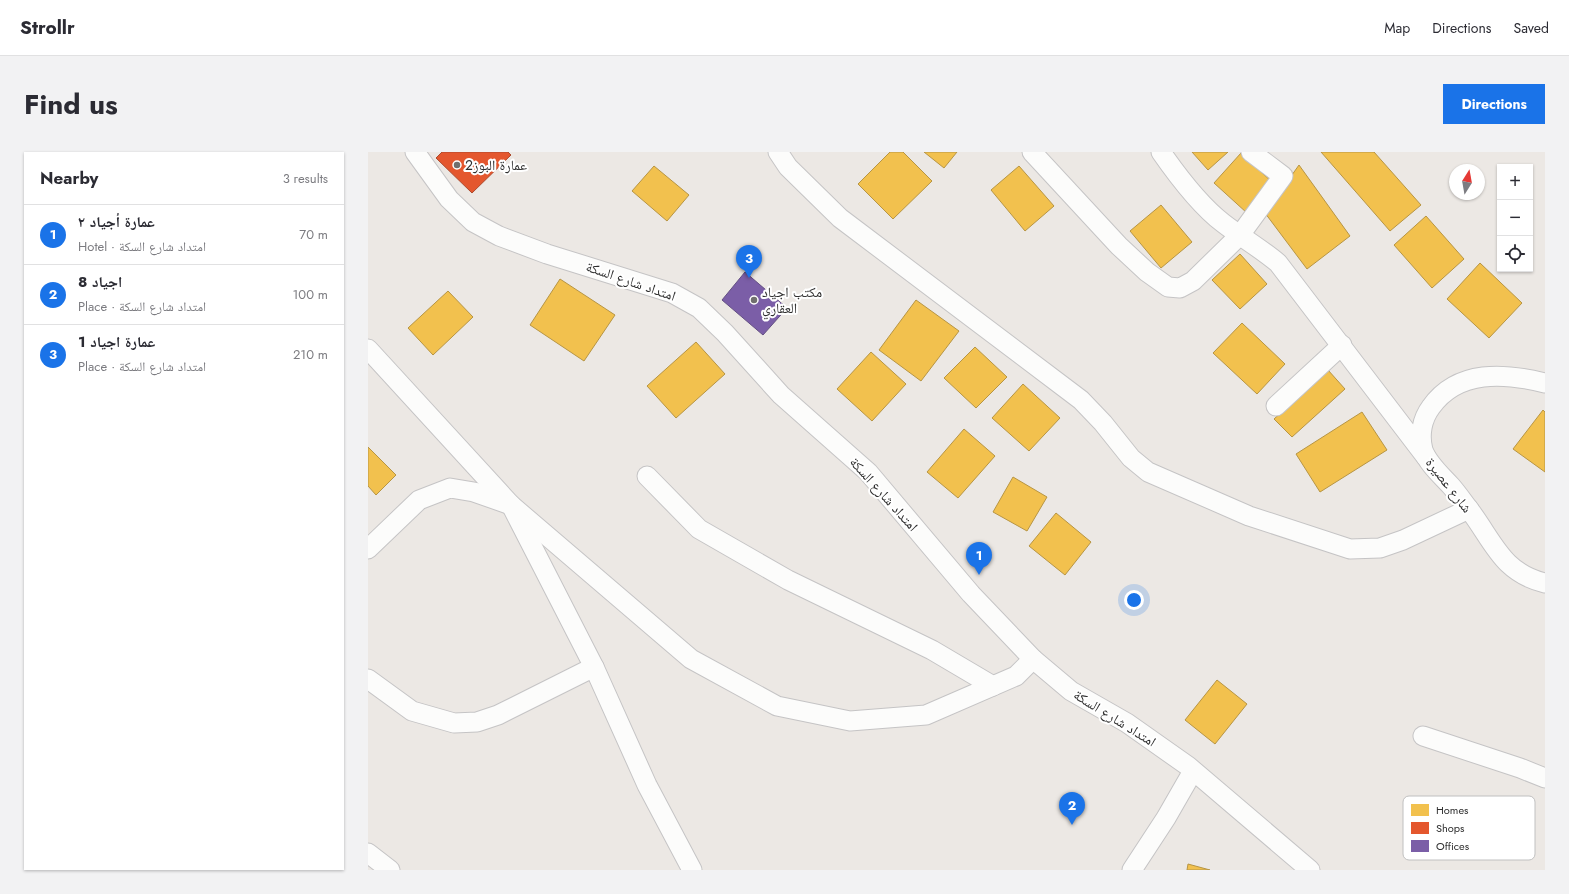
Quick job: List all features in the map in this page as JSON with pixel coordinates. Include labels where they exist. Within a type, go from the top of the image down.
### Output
[{"type":"street","name":"امتداد شارع السكة","points":[[415,152],[448,199],[473,222],[499,236],[547,254],[672,293],[699,308],[725,333],[781,395],[868,472],[971,594],[1033,658],[1071,691],[1127,723],[1193,771],[1310,870]]},
{"type":"street","points":[[778,152],[788,167],[840,218],[1081,400],[1103,422],[1131,458],[1148,472],[1249,516],[1350,549],[1380,548],[1469,509]]},
{"type":"street","points":[[1032,152],[1119,246],[1146,272],[1168,287],[1180,288],[1193,281],[1240,235],[1283,176],[1251,152]]},
{"type":"street","points":[[1161,152],[1195,195],[1222,222],[1278,263],[1426,457]]},
{"type":"street","points":[[1276,406],[1342,345]]},
{"type":"street","points":[[368,349],[511,505],[691,659],[777,706],[850,721],[926,715],[1016,676],[1033,658]]},
{"type":"street","name":"شارع عصيرة","points":[[1545,383],[1521,377],[1500,375],[1478,377],[1452,387],[1432,405],[1424,419],[1421,439],[1426,457],[1469,509],[1504,561],[1521,574],[1545,583]]},
{"type":"street","points":[[647,476],[699,529],[788,580],[932,650],[993,686]]},
{"type":"street","points":[[368,549],[419,500],[450,488],[474,492],[511,505],[594,667],[647,784],[692,870]]},
{"type":"street","points":[[368,679],[412,711],[454,723],[477,722],[498,715],[594,667]]},
{"type":"street","points":[[1423,736],[1520,768],[1545,778]]},
{"type":"street","points":[[1132,870],[1166,818],[1193,771]]},
{"type":"street","points":[[368,853],[390,870]]},
{"type":"building: Homes","points":[[890,152],[903,152],[932,181],[893,219],[858,184]]},
{"type":"building: Homes","points":[[924,152],[957,152],[944,168]]},
{"type":"building: Homes","points":[[1192,152],[1228,152],[1208,170]]},
{"type":"building: Homes","points":[[1321,152],[1374,152],[1421,205],[1390,231]]},
{"type":"building: Homes","points":[[1241,153],[1274,184],[1247,213],[1214,183]]},
{"type":"building: Homes","points":[[1299,165],[1350,236],[1307,269],[1265,213]]},
{"type":"building: Homes","points":[[654,166],[689,195],[667,221],[632,191]]},
{"type":"building: Homes","points":[[1019,166],[1054,206],[1025,231],[991,190]]},
{"type":"building: Homes","points":[[1161,205],[1192,242],[1161,268],[1130,231]]},
{"type":"building: Homes","points":[[1426,216],[1464,259],[1432,288],[1394,245]]},
{"type":"building: Homes","points":[[1240,254],[1267,284],[1240,309],[1212,280]]},
{"type":"building: Homes","points":[[1480,263],[1522,303],[1489,338],[1447,299]]},
{"type":"building: Homes","points":[[560,279],[615,315],[584,361],[530,325]]},
{"type":"building: Homes","points":[[448,291],[473,317],[433,355],[408,328]]},
{"type":"building: Homes","points":[[916,300],[959,331],[921,381],[879,350]]},
{"type":"building: Homes","points":[[1242,323],[1285,364],[1257,394],[1213,353]]},
{"type":"building: Homes","points":[[696,342],[725,374],[676,418],[647,386]]},
{"type":"building: Homes","points":[[975,347],[1007,377],[976,408],[944,378]]},
{"type":"building: Homes","points":[[871,352],[906,384],[872,421],[837,389]]},
{"type":"building: Homes","points":[[1328,370],[1345,389],[1292,437],[1274,419]]},
{"type":"building: Homes","points":[[1023,384],[1060,418],[1029,451],[992,418]]},
{"type":"building: Homes","points":[[1543,410],[1545,412],[1545,472],[1513,449]]},
{"type":"building: Homes","points":[[1362,412],[1387,450],[1320,492],[1296,454]]},
{"type":"building: Homes","points":[[964,429],[995,456],[958,498],[927,472]]},
{"type":"building: Homes","points":[[368,447],[396,475],[376,495],[368,486]]},
{"type":"building: Homes","points":[[1013,477],[1047,497],[1027,531],[993,512]]},
{"type":"building: Homes","points":[[1056,513],[1091,542],[1065,575],[1029,546]]},
{"type":"building: Homes","points":[[1217,680],[1247,704],[1215,744],[1185,720]]},
{"type":"building: Homes","points":[[1188,864],[1210,870],[1187,870]]},
{"type":"building: Shops","points":[[442,152],[508,152],[511,155],[472,193],[436,158]]},
{"type":"building: Offices","points":[[745,272],[787,308],[763,335],[722,300]]},
{"type":"place","name":"عمارة البوز2","points":[[457,165]]},
{"type":"place","name":"عمارة اجياد 1","points":[[749,278]]},
{"type":"place","name":"مكتب اجياد العقاري","points":[[754,300]]},
{"type":"place","name":"عمارة أجياد ٢","points":[[979,575]]},
{"type":"place","name":"اجياد 8","points":[[1072,825]]}]
